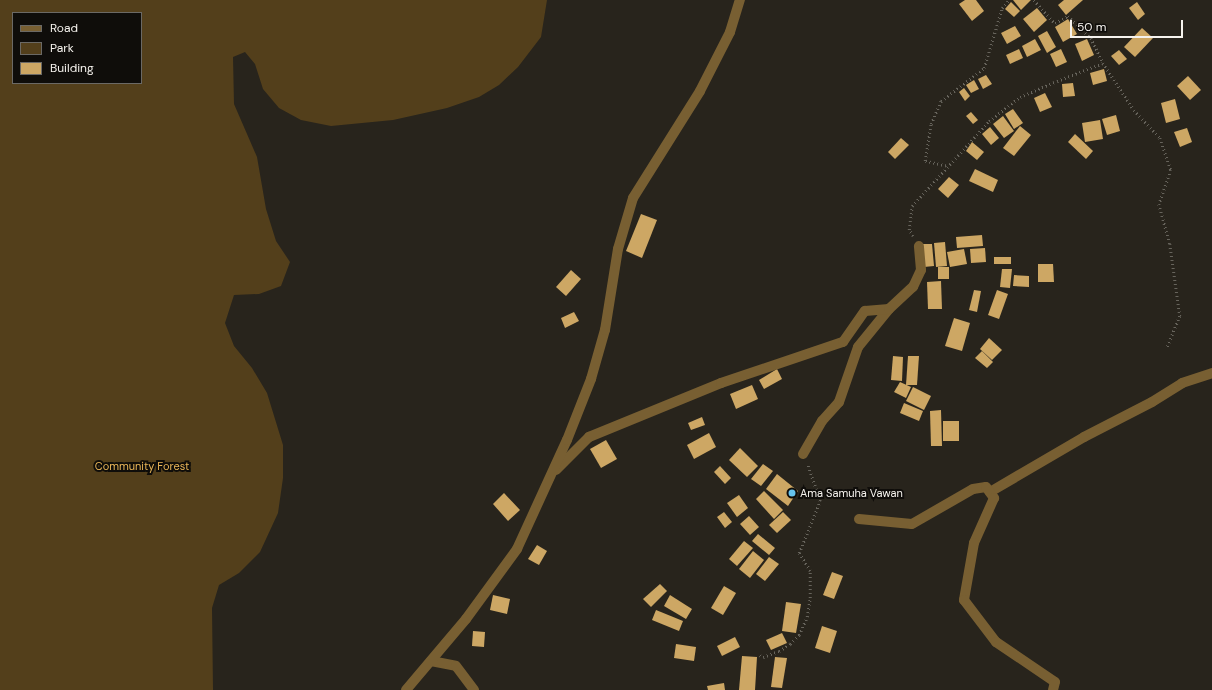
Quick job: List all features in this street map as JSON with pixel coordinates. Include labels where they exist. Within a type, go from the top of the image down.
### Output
[{"type":"street","points":[[406,690],[466,619],[517,549],[567,440],[591,379],[605,330],[618,249],[633,198],[700,92],[730,32],[740,0]]},
{"type":"street","points":[[803,454],[822,421],[839,402],[858,347],[889,309],[913,287],[921,270],[919,246]]},
{"type":"street","points":[[550,475],[589,437],[721,383],[843,342],[865,311],[889,309]]},
{"type":"street","points":[[990,492],[1084,437],[1152,402],[1182,383],[1212,373]]},
{"type":"street","points":[[859,518],[912,524],[973,489],[986,487],[994,498],[974,543],[964,600],[996,642],[1055,682],[1053,690]]},
{"type":"street","points":[[431,661],[456,666],[474,690]]},
{"type":"path","points":[[946,166],[925,161],[931,124],[941,101],[984,68],[1002,8],[1009,0]]},
{"type":"path","points":[[1034,0],[1055,23],[1068,16],[1091,38],[1103,63],[1134,110],[1160,138],[1171,170],[1159,204],[1170,244],[1180,316],[1167,348]]},
{"type":"path","points":[[919,246],[909,230],[912,206],[946,166],[989,120],[1020,97],[1103,63]]},
{"type":"path","points":[[760,656],[763,657],[779,651],[790,644],[799,635],[807,617],[810,598],[810,571],[799,553],[820,500],[803,454]]},
{"type":"green space","name":"Community Forest","points":[[0,0],[547,0],[541,37],[518,67],[499,85],[479,97],[447,108],[393,120],[331,126],[301,120],[279,108],[263,89],[255,64],[245,52],[233,57],[234,104],[257,157],[266,209],[276,241],[290,262],[281,286],[259,294],[234,295],[225,323],[234,346],[252,368],[267,393],[283,445],[283,478],[278,513],[260,552],[239,573],[219,585],[212,608],[213,690],[0,690]]},
{"type":"building","points":[[965,0],[976,0],[984,11],[972,21],[959,4]]},
{"type":"building","points":[[1013,0],[1031,0],[1021,10]]},
{"type":"building","points":[[1064,0],[1083,0],[1066,15],[1058,5]]},
{"type":"building","points":[[1011,2],[1020,11],[1014,17],[1005,9]]},
{"type":"building","points":[[1137,2],[1145,14],[1138,20],[1129,8]]},
{"type":"building","points":[[1037,8],[1047,20],[1034,32],[1023,19]]},
{"type":"building","points":[[1068,19],[1077,34],[1063,42],[1055,27]]},
{"type":"building","points":[[1015,26],[1021,36],[1007,44],[1001,33]]},
{"type":"building","points":[[1142,28],[1153,38],[1135,57],[1124,47]]},
{"type":"building","points":[[1047,31],[1056,47],[1047,53],[1038,36]]},
{"type":"building","points":[[1035,39],[1041,50],[1027,57],[1022,46]]},
{"type":"building","points":[[1087,39],[1094,55],[1082,61],[1075,44]]},
{"type":"building","points":[[1019,49],[1023,58],[1010,64],[1006,55]]},
{"type":"building","points":[[1061,49],[1067,62],[1056,67],[1050,54]]},
{"type":"building","points":[[1119,50],[1127,59],[1119,65],[1111,56]]},
{"type":"building","points":[[1104,69],[1107,81],[1093,85],[1090,73]]},
{"type":"building","points":[[986,75],[992,84],[983,89],[978,79]]},
{"type":"building","points":[[1188,76],[1201,90],[1190,100],[1177,86]]},
{"type":"building","points":[[974,80],[979,89],[971,93],[966,85]]},
{"type":"building","points":[[1073,83],[1075,96],[1063,97],[1062,84]]},
{"type":"building","points":[[964,88],[970,96],[965,101],[959,92]]},
{"type":"building","points":[[1045,93],[1052,107],[1040,112],[1034,98]]},
{"type":"building","points":[[1175,99],[1180,119],[1166,123],[1161,103]]},
{"type":"building","points":[[1013,109],[1023,123],[1014,129],[1005,114]]},
{"type":"building","points":[[971,112],[978,120],[973,124],[966,116]]},
{"type":"building","points":[[1116,115],[1120,131],[1107,135],[1102,119]]},
{"type":"building","points":[[1003,116],[1014,131],[1004,138],[993,124]]},
{"type":"building","points":[[1100,120],[1103,139],[1085,142],[1082,123]]},
{"type":"building","points":[[1020,126],[1031,135],[1014,156],[1003,148]]},
{"type":"building","points":[[990,127],[999,138],[991,145],[982,134]]},
{"type":"building","points":[[1187,128],[1192,142],[1180,147],[1174,132]]},
{"type":"building","points":[[1075,134],[1093,151],[1086,159],[1068,142]]},
{"type":"building","points":[[901,138],[909,145],[895,159],[888,152]]},
{"type":"building","points":[[972,142],[984,152],[977,160],[966,151]]},
{"type":"building","points":[[975,169],[998,180],[993,192],[969,181]]},
{"type":"building","points":[[949,177],[959,185],[948,198],[938,189]]},
{"type":"building","points":[[641,214],[657,220],[642,258],[626,251]]},
{"type":"building","points":[[982,235],[983,246],[957,248],[956,237]]},
{"type":"building","points":[[945,242],[947,266],[936,267],[934,243]]},
{"type":"building","points":[[923,244],[932,244],[934,266],[924,267]]},
{"type":"building","points":[[985,248],[986,262],[971,263],[970,249]]},
{"type":"building","points":[[964,249],[967,264],[950,267],[947,252]]},
{"type":"building","points":[[994,257],[1011,257],[1011,264],[994,264]]},
{"type":"building","points":[[1038,264],[1053,264],[1054,282],[1038,282]]},
{"type":"building","points":[[938,267],[949,267],[949,279],[938,279]]},
{"type":"building","points":[[1002,269],[1012,269],[1010,288],[1000,287]]},
{"type":"building","points":[[571,270],[581,279],[566,296],[556,287]]},
{"type":"building","points":[[1014,275],[1029,276],[1029,287],[1013,286]]},
{"type":"building","points":[[941,281],[942,309],[928,309],[927,282]]},
{"type":"building","points":[[974,290],[981,291],[977,312],[969,310]]},
{"type":"building","points":[[997,290],[1008,294],[999,319],[988,315]]},
{"type":"building","points":[[574,312],[579,321],[565,328],[561,318]]},
{"type":"building","points":[[954,318],[970,323],[962,351],[945,346]]},
{"type":"building","points":[[989,338],[1002,350],[992,360],[980,349]]},
{"type":"building","points":[[982,351],[993,362],[987,368],[975,358]]},
{"type":"building","points":[[893,356],[903,357],[902,381],[891,380]]},
{"type":"building","points":[[908,356],[919,356],[917,385],[906,385]]},
{"type":"building","points":[[777,369],[782,379],[764,389],[759,380]]},
{"type":"building","points":[[900,382],[911,387],[906,398],[894,392]]},
{"type":"building","points":[[752,385],[758,399],[736,409],[730,394]]},
{"type":"building","points":[[913,387],[931,396],[924,410],[906,401]]},
{"type":"building","points":[[904,403],[923,411],[919,421],[900,413]]},
{"type":"building","points":[[941,410],[942,446],[931,446],[930,411]]},
{"type":"building","points":[[702,417],[705,425],[691,430],[688,423]]},
{"type":"building","points":[[943,421],[959,421],[959,441],[943,441]]},
{"type":"building","points":[[709,433],[716,447],[694,459],[687,445]]},
{"type":"building","points":[[606,440],[617,459],[601,468],[590,449]]},
{"type":"building","points":[[740,448],[758,466],[747,477],[729,460]]},
{"type":"building","points":[[763,464],[773,471],[761,486],[751,479]]},
{"type":"building","points":[[720,466],[731,478],[725,484],[714,472]]},
{"type":"building","points":[[777,474],[798,491],[788,506],[766,489]]},
{"type":"building","points":[[764,491],[783,510],[774,519],[756,499]]},
{"type":"building","points":[[504,493],[520,510],[508,521],[493,504]]},
{"type":"building","points":[[739,495],[748,508],[737,517],[727,503]]},
{"type":"building","points":[[724,512],[732,522],[725,528],[717,517]]},
{"type":"building","points":[[783,512],[791,520],[777,533],[769,525]]},
{"type":"building","points":[[749,516],[759,527],[750,535],[740,524]]},
{"type":"building","points":[[758,534],[775,548],[769,555],[752,541]]},
{"type":"building","points":[[744,541],[753,548],[737,566],[729,559]]},
{"type":"building","points":[[537,545],[547,551],[539,565],[528,559]]},
{"type":"building","points":[[753,551],[764,560],[750,578],[739,569]]},
{"type":"building","points":[[769,557],[779,564],[765,581],[756,574]]},
{"type":"building","points":[[832,572],[843,576],[834,599],[823,595]]},
{"type":"building","points":[[660,584],[667,591],[651,607],[643,599]]},
{"type":"building","points":[[724,586],[736,593],[723,615],[711,608]]},
{"type":"building","points":[[493,595],[510,599],[507,614],[490,610]]},
{"type":"building","points":[[670,595],[692,609],[686,619],[664,606]]},
{"type":"building","points":[[786,602],[801,604],[796,633],[782,631]]},
{"type":"building","points":[[656,610],[683,621],[679,631],[652,620]]},
{"type":"building","points":[[822,626],[837,631],[830,653],[815,648]]},
{"type":"building","points":[[473,631],[485,632],[484,647],[472,646]]},
{"type":"building","points":[[782,633],[787,643],[771,650],[766,640]]},
{"type":"building","points":[[735,637],[740,647],[722,656],[717,646]]},
{"type":"building","points":[[676,644],[696,647],[694,661],[674,658]]},
{"type":"building","points":[[742,656],[757,657],[755,690],[739,690]]},
{"type":"building","points":[[775,657],[787,658],[782,688],[771,687]]},
{"type":"building","points":[[724,683],[725,690],[708,690],[707,686]]},
{"type":"place","name":"Ama Samuha Vawan","points":[[792,493]]}]
